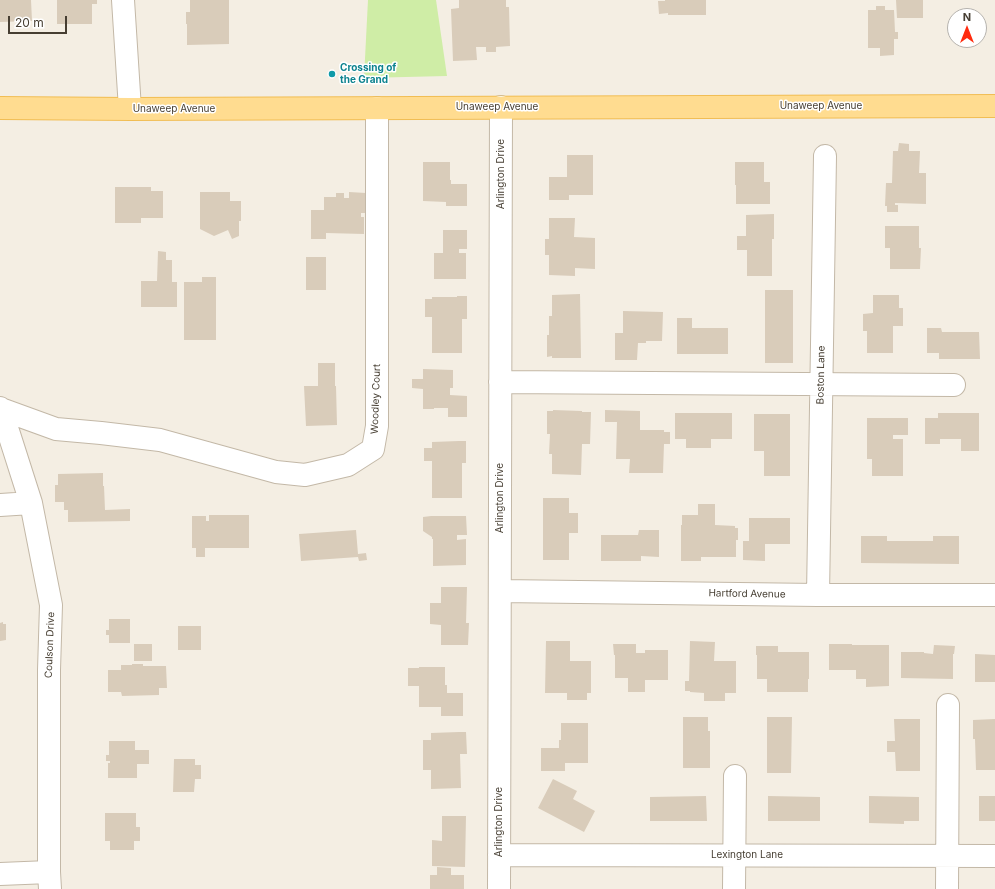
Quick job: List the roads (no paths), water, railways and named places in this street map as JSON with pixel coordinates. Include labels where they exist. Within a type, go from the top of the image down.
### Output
[{"type":"main road","name":"Unaweep Avenue","points":[[0,108],[130,109],[995,106]]},
{"type":"street","points":[[123,0],[130,109]]},
{"type":"street","name":"Arlington Drive","points":[[499,889],[501,107]]},
{"type":"street","name":"Woodley Court","points":[[1,408],[56,429],[160,440],[283,473],[306,475],[348,465],[373,449],[377,426],[377,108]]},
{"type":"street","name":"Boston Lane","points":[[818,595],[825,156]]},
{"type":"street","points":[[500,382],[954,384]]},
{"type":"street","name":"Coulson Drive","points":[[1,408],[31,504],[51,605],[49,670],[49,880]]},
{"type":"street","points":[[0,505],[31,504]]},
{"type":"street","name":"Hartford Avenue","points":[[500,592],[995,595]]},
{"type":"street","points":[[947,889],[948,705]]},
{"type":"street","points":[[734,889],[735,776]]},
{"type":"street","name":"Lexington Lane","points":[[499,855],[995,856]]},
{"type":"street","points":[[0,874],[49,880]]},
{"type":"place","name":"Crossing of the Grand","points":[[332,74]]}]
